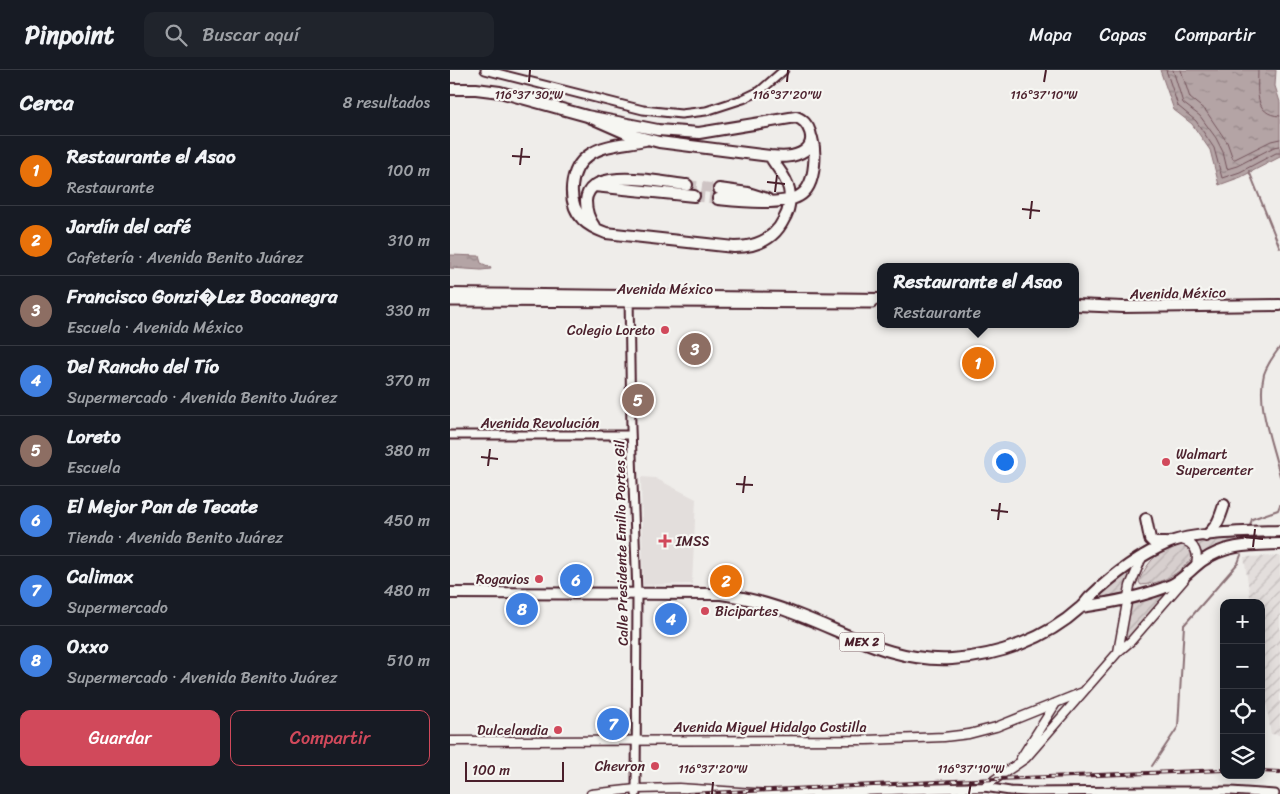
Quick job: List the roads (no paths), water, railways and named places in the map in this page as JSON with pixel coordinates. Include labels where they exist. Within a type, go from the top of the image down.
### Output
[{"type":"highway","points":[[450,89],[476,89],[500,92],[587,116],[658,130],[699,133],[796,117],[802,119],[807,124],[815,150],[814,170],[811,180],[801,195],[790,200],[773,201],[748,193],[718,194]]},
{"type":"highway","points":[[587,116],[628,134],[649,140],[770,156],[784,157],[806,151],[810,145],[811,135]]},
{"type":"highway","points":[[649,140],[596,151],[582,160],[572,180],[572,194],[575,208],[583,220],[606,233],[734,247],[748,247],[763,242],[774,235],[788,212],[790,200],[790,191],[783,173],[770,156]]},
{"type":"highway","points":[[596,229],[588,216],[586,205],[589,190],[605,180],[619,179],[687,185]]},
{"type":"highway","points":[[593,186],[694,196]]},
{"type":"highway","points":[[450,294],[629,299],[877,299]]},
{"type":"highway","name":"Avenida México","points":[[1079,305],[1123,307],[1280,305]]},
{"type":"highway","points":[[1206,536],[1215,528],[1224,505]]},
{"type":"highway","points":[[1146,520],[1150,539],[1154,544],[1168,543]]},
{"type":"highway","name":"MEX 2","points":[[450,593],[717,594],[785,609],[882,650],[907,656],[936,659],[977,656],[1015,645],[1047,632],[1081,607],[1090,596],[1122,569],[1143,555],[1168,543],[1206,536],[1280,531]]},
{"type":"highway","name":"MEX 2","points":[[1081,607],[1149,592],[1172,584],[1215,553],[1231,547],[1280,544]]},
{"type":"main road","points":[[591,794],[679,788],[769,794],[984,787],[1026,758],[1118,652],[1131,641],[1195,566],[1198,560],[1196,552],[1189,542],[1180,540]]},
{"type":"main road","points":[[1118,652],[1130,586],[1143,555]]},
{"type":"main road","name":"Avenida Miguel Hidalgo Costilla","points":[[450,741],[857,740],[944,737],[969,734],[996,727],[1083,692]]},
{"type":"main road","points":[[1017,764],[1056,703]]},
{"type":"street","points":[[485,70],[643,110],[681,114],[706,111],[743,100],[760,91],[784,70]]},
{"type":"street","name":"Avenida México","points":[[450,302],[629,299],[877,303]]},
{"type":"street","name":"Calle Presidente Emilio Portes Gil","points":[[629,299],[631,435],[637,594],[636,791]]},
{"type":"street","name":"Avenida Revolución","points":[[450,435],[631,435]]},
{"type":"street","points":[[984,787],[1029,792],[1231,791],[1275,794]]},
{"type":"water","points":[[1160,70],[1276,70],[1275,86],[1280,102],[1280,157],[1241,177],[1219,185],[1210,150],[1192,124],[1174,110]]},
{"type":"water","points":[[450,255],[479,256],[481,263],[491,269],[450,268]]},
{"type":"waterway","points":[[1249,171],[1280,248]]},
{"type":"waterway","points":[[1280,347],[1265,371],[1262,386],[1266,425],[1280,476]]},
{"type":"waterway","points":[[1250,526],[1252,519],[1278,510],[1280,505]]},
{"type":"waterway","points":[[1152,766],[1178,727],[1184,625],[1238,563],[1241,555]]},
{"type":"tunnel","points":[[687,185],[719,189]]},
{"type":"tunnel","points":[[694,196],[718,199]]},
{"type":"railway","points":[[688,794],[1220,770]]},
{"type":"railway","points":[[1265,771],[1280,772]]},
{"type":"place","name":"Colegio Loreto","points":[[665,330]]},
{"type":"place","name":"Francisco Gonzi�Lez Bocanegra","points":[[695,349]]},
{"type":"place","name":"Restaurante el Asao","points":[[978,363]]},
{"type":"place","name":"Loreto","points":[[638,400]]},
{"type":"place","name":"Walmart Supercenter","points":[[1166,462]]},
{"type":"place","name":"IMSS","points":[[665,541]]},
{"type":"place","name":"Rogavios","points":[[539,579]]},
{"type":"place","name":"El Mejor Pan de Tecate","points":[[576,580]]},
{"type":"place","name":"Jardín del café","points":[[726,581]]},
{"type":"place","name":"Oxxo","points":[[522,609]]},
{"type":"place","name":"Bicipartes","points":[[705,611]]},
{"type":"place","name":"Del Rancho del Tío","points":[[671,619]]},
{"type":"place","name":"Calimax","points":[[613,724]]},
{"type":"place","name":"Dulcelandia","points":[[558,730]]},
{"type":"place","name":"Chevron","points":[[655,766]]}]
